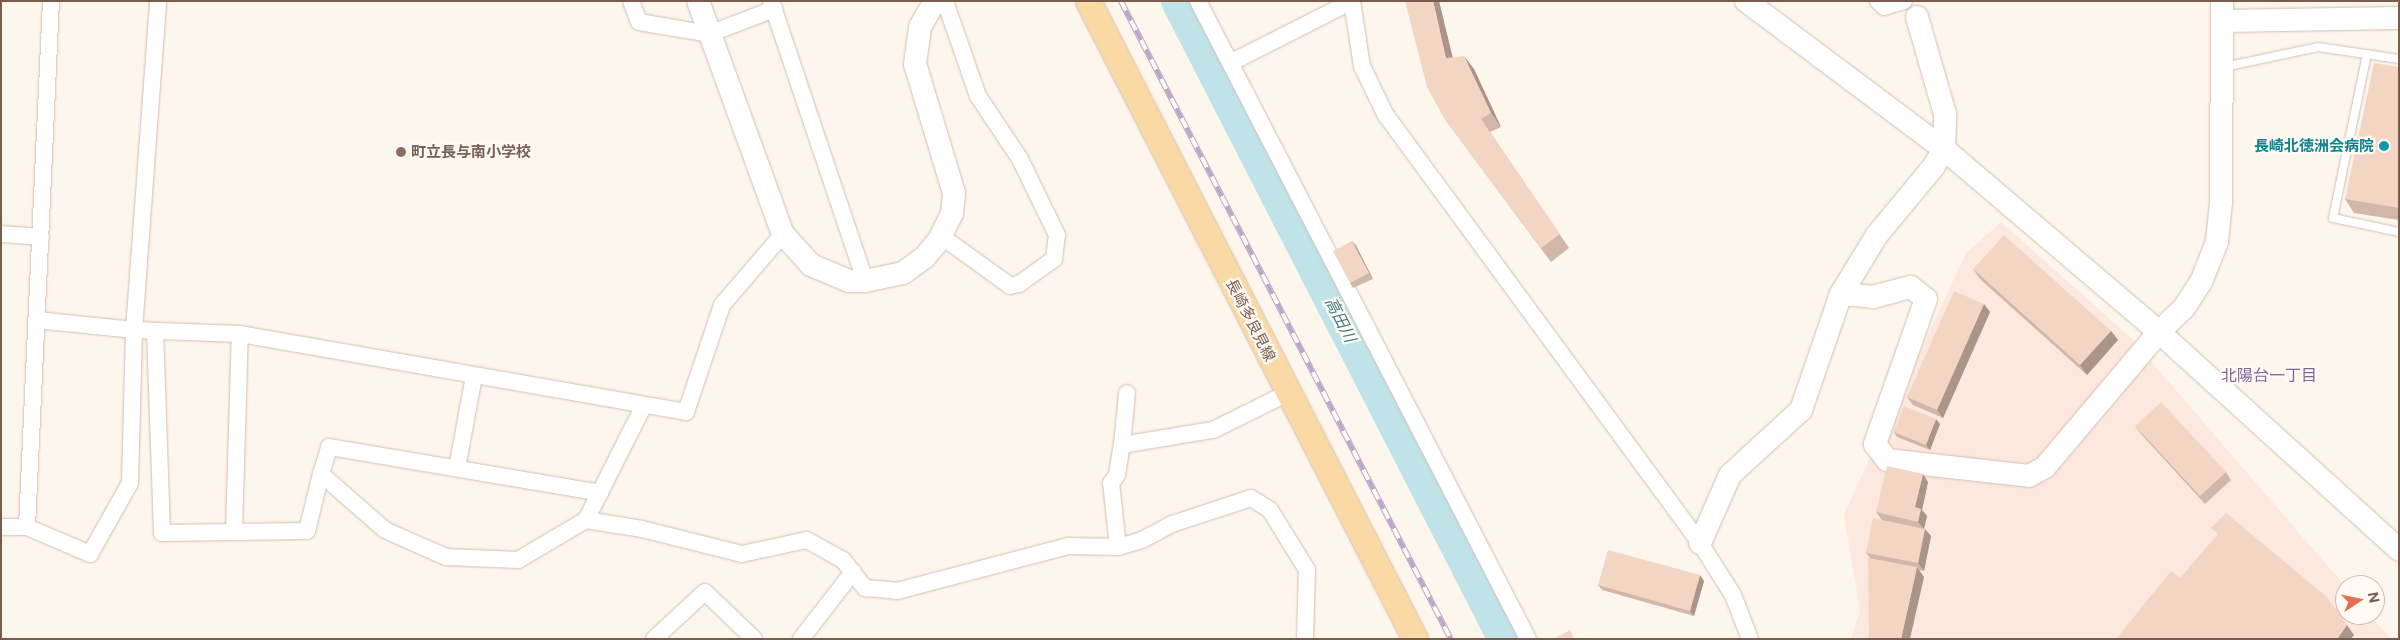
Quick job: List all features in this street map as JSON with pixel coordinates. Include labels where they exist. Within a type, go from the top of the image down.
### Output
[{"type":"main road","name":"長崎多良見線","points":[[1088,1],[1414,639]]},
{"type":"street","points":[[28,527],[51,1]]},
{"type":"street","points":[[1,527],[28,527],[90,554],[130,483],[134,330],[158,1]]},
{"type":"street","points":[[631,1],[639,22],[709,34],[773,5],[865,281]]},
{"type":"street","points":[[698,1],[783,234],[811,264],[849,281],[865,281],[903,273],[924,258],[941,236],[952,213],[954,193],[915,64],[920,26],[935,1]]},
{"type":"street","points":[[941,236],[1010,286],[1019,284],[1054,259],[1057,235],[1020,159],[978,96],[946,1]]},
{"type":"street","points":[[1198,1],[1528,639]]},
{"type":"street","points":[[1230,63],[1352,1],[1362,66],[1385,114],[1700,543],[1733,595],[1750,639]]},
{"type":"street","points":[[1746,1],[1944,148],[2160,332],[2399,550]]},
{"type":"street","points":[[1700,543],[1730,474],[1801,410],[1841,294],[1877,235],[1934,166],[1944,148],[1945,114],[1913,6],[1884,7],[1878,1]]},
{"type":"street","points":[[1841,294],[1873,297],[1911,287],[1926,299],[1875,444],[1887,460],[2029,476],[2045,467],[2160,332],[2184,308],[2201,282],[2217,242],[2223,11],[2399,18]]},
{"type":"street","points":[[1,234],[42,237]]},
{"type":"street","points":[[36,320],[134,330],[240,334],[643,407],[686,412],[722,306],[783,234]]},
{"type":"street","points":[[155,331],[162,533],[307,531],[329,447],[600,493]]},
{"type":"street","points":[[234,531],[240,334]]},
{"type":"street","points":[[457,468],[474,376]]},
{"type":"street","points":[[1118,547],[1111,483],[1117,474],[1127,393]]},
{"type":"street","points":[[1122,445],[1214,430],[1288,393]]},
{"type":"street","points":[[321,474],[385,530],[446,557],[518,560],[586,520],[643,407]]},
{"type":"street","points":[[586,520],[642,528],[742,554],[807,540],[843,560],[865,588],[897,591],[1068,546],[1118,547],[1142,540],[1172,524],[1251,498],[1270,510],[1306,570],[1305,639]]},
{"type":"street","points":[[801,639],[853,572]]},
{"type":"street","points":[[654,639],[704,592],[754,639]]},
{"type":"lane","points":[[2222,67],[2318,47],[2399,59]]},
{"type":"lane","points":[[2367,54],[2333,218],[2399,232]]},
{"type":"shaded area","points":[[2001,222],[2131,338],[2336,575],[2335,625],[2379,625],[2391,639],[1851,639],[1860,611],[1844,514],[1966,253]]},
{"type":"building","points":[[1405,1],[1433,1],[1446,58],[1464,56],[1491,113],[1481,119],[1560,234],[1541,248],[1444,118],[1427,87]]},
{"type":"building","name":"長崎北徳洲会病院","points":[[2374,63],[2399,67],[2399,208],[2345,199]]},
{"type":"building","points":[[2004,235],[2111,331],[2080,365],[1973,269]]},
{"type":"building","points":[[1352,241],[1369,273],[1350,283],[1333,251]]},
{"type":"building","points":[[1954,291],[1984,304],[1937,410],[1907,397]]},
{"type":"building","points":[[2161,402],[2226,472],[2200,496],[2135,426]]},
{"type":"building","points":[[1904,406],[1936,419],[1926,445],[1894,432]]},
{"type":"building","points":[[1887,466],[1923,474],[1915,507],[1921,509],[1918,522],[1876,512]]},
{"type":"building","points":[[2226,513],[2327,597],[2335,608],[2335,625],[2347,625],[2337,639],[2116,639],[2171,571],[2180,578],[2218,534],[2211,528]]},
{"type":"building","points":[[1873,518],[1925,529],[1918,563],[1866,553]]},
{"type":"building","points":[[1608,550],[1700,575],[1690,611],[1598,585]]},
{"type":"building","points":[[1868,558],[1917,567],[1901,639],[1869,639]]},
{"type":"building","points":[[1570,630],[1574,639],[1553,639]]},
{"type":"waterway","name":"高田川","points":[[1176,1],[1503,639]]},
{"type":"railway","points":[[1121,1],[1451,639]]},
{"type":"place","name":"長崎北徳洲会病院","points":[[2384,146]]},
{"type":"place","name":"町立長与南小学校","points":[[401,152]]},
{"type":"district","name":"北陽台一丁目","points":[[2269,376]]}]
